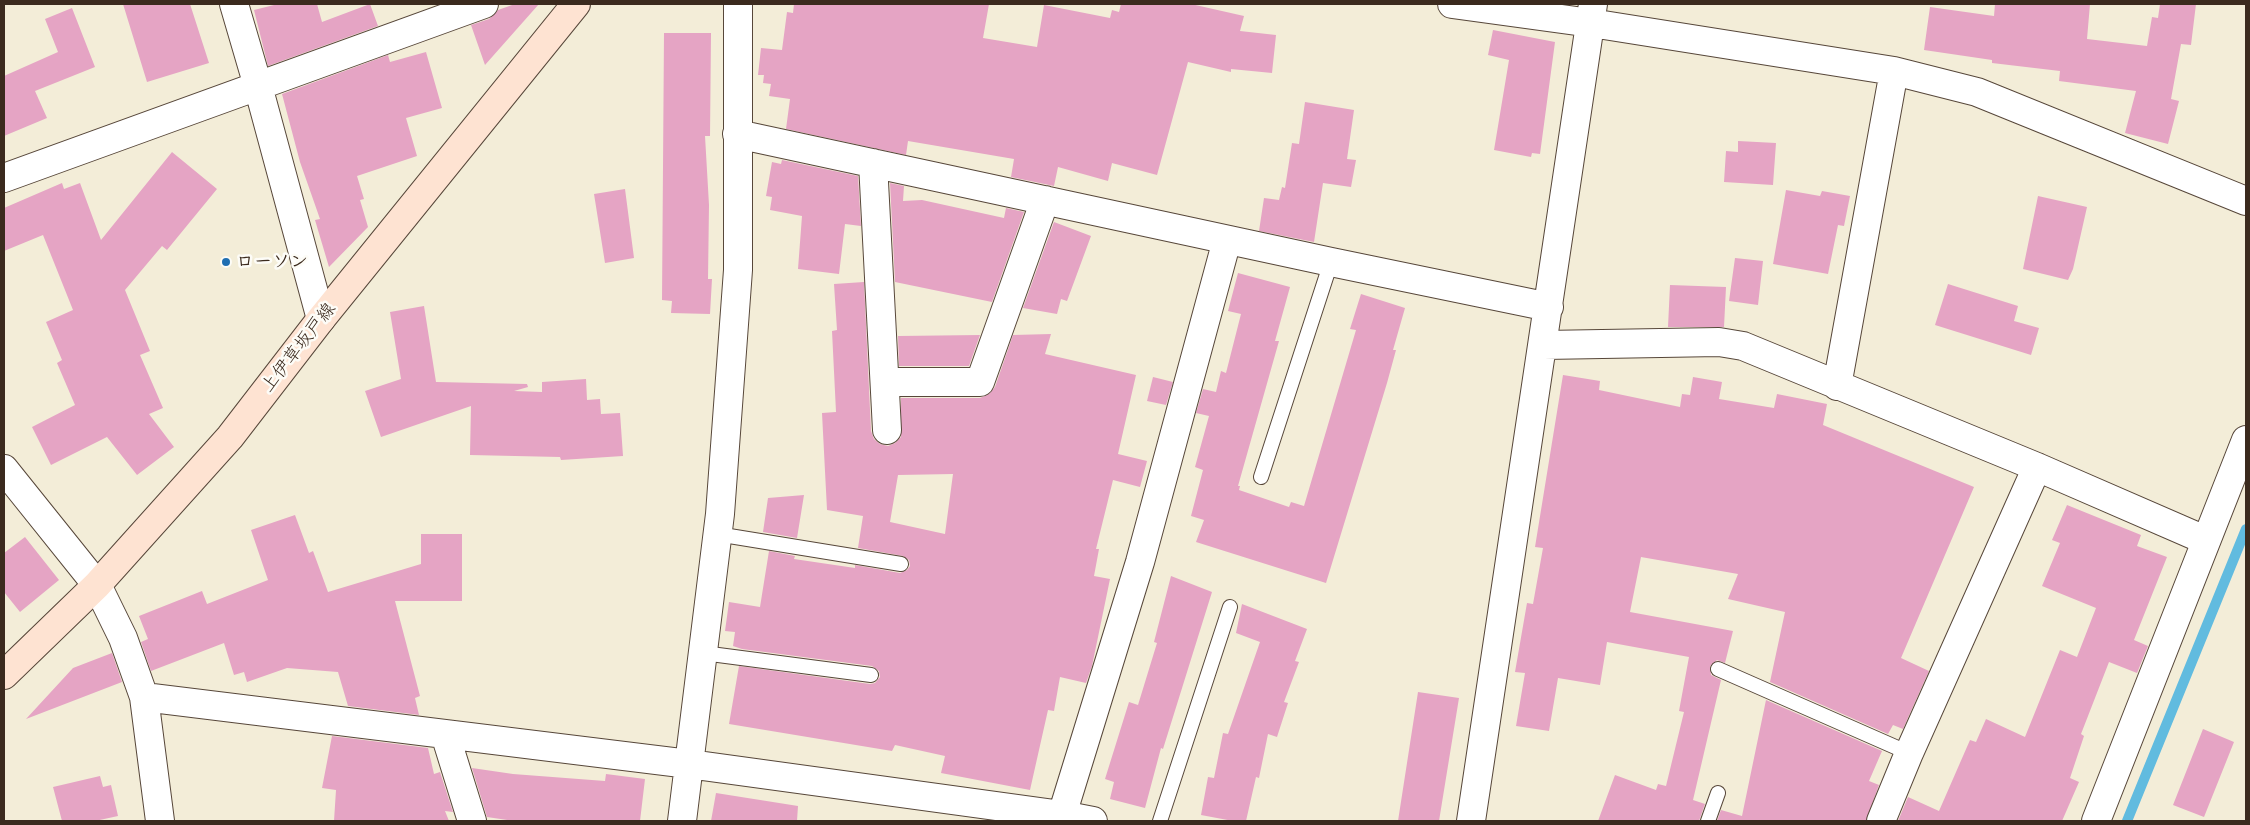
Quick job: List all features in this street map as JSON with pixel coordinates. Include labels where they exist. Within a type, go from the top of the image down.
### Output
[{"type":"main road","name":"上伊草坂戸線","points":[[4,675],[97,585],[230,437],[321,319],[576,4]]},
{"type":"street","points":[[234,4],[321,319]]},
{"type":"street","points":[[4,178],[484,4]]},
{"type":"street","points":[[682,821],[717,534],[738,270],[738,4]]},
{"type":"street","points":[[1452,4],[1592,13],[1894,71],[1977,92],[2246,201]]},
{"type":"street","points":[[1471,821],[1550,306],[1592,13]]},
{"type":"street","points":[[1837,386],[1894,71]]},
{"type":"street","points":[[737,134],[1227,240],[1550,306]]},
{"type":"street","points":[[873,163],[887,430]]},
{"type":"street","points":[[885,382],[980,382],[1045,200]]},
{"type":"street","points":[[1062,815],[1140,562],[1227,240]]},
{"type":"street","points":[[1544,346],[1727,344],[1743,346],[2037,467],[2205,540]]},
{"type":"street","points":[[2096,821],[2205,540],[2246,440]]},
{"type":"street","points":[[1881,821],[1909,753],[2037,467]]},
{"type":"street","points":[[4,469],[97,585],[124,638],[144,697],[160,821]]},
{"type":"street","points":[[144,697],[689,764],[984,813],[1062,815],[1093,821]]},
{"type":"street","points":[[445,734],[472,821]]},
{"type":"lane","points":[[1261,476],[1331,262]]},
{"type":"lane","points":[[717,534],[901,564]]},
{"type":"lane","points":[[1160,821],[1230,607]]},
{"type":"lane","points":[[703,653],[871,675]]},
{"type":"lane","points":[[1718,669],[1909,753]]},
{"type":"lane","points":[[1708,821],[1718,793]]},
{"type":"building","points":[[123,4],[190,4],[209,63],[147,82]]},
{"type":"building","points":[[278,4],[317,4],[322,22],[370,4],[378,26],[268,66],[254,10]]},
{"type":"building","points":[[515,4],[539,4],[485,65],[471,25],[489,19],[498,10]]},
{"type":"building","points":[[794,4],[989,4],[983,38],[1037,47],[1044,5],[1110,18],[1112,10],[1119,12],[1121,4],[1191,4],[1244,16],[1240,31],[1276,35],[1272,73],[1231,69],[1231,72],[1188,62],[1157,175],[1112,163],[1108,181],[1058,167],[1054,186],[1011,177],[1014,159],[908,141],[906,155],[786,129],[790,99],[769,96],[771,84],[763,83],[764,75],[758,75],[761,48],[782,50],[787,12],[793,13]]},
{"type":"building","points":[[1995,4],[2090,4],[2087,39],[2147,46],[2152,17],[2158,18],[2160,4],[2196,4],[2191,45],[2181,44],[2171,99],[2179,101],[2168,144],[2125,133],[2136,91],[2059,81],[2060,71],[1992,63],[1992,60],[1924,50],[1930,7],[1994,16]]},
{"type":"building","points":[[72,8],[95,67],[35,91],[47,118],[4,136],[4,76],[58,52],[45,19]]},
{"type":"building","points":[[1493,30],[1555,42],[1540,154],[1532,153],[1531,157],[1494,150],[1509,60],[1488,55]]},
{"type":"building","points":[[664,33],[711,33],[710,136],[705,136],[709,205],[708,279],[712,279],[710,314],[671,313],[672,301],[662,300]]},
{"type":"building","points":[[426,52],[442,108],[406,118],[417,156],[357,176],[364,199],[360,200],[368,227],[329,267],[315,220],[320,219],[300,162],[282,94],[388,55],[390,62]]},
{"type":"building","points":[[1305,102],[1354,110],[1347,159],[1356,160],[1351,187],[1323,183],[1314,242],[1259,231],[1264,198],[1279,200],[1282,187],[1285,188],[1292,143],[1299,144]]},
{"type":"building","points":[[1738,141],[1776,143],[1773,185],[1724,182],[1726,151],[1738,152]]},
{"type":"building","points":[[172,152],[217,189],[167,250],[162,246],[125,290],[150,351],[140,355],[163,408],[149,414],[174,447],[137,475],[107,437],[51,465],[32,427],[75,405],[57,363],[62,360],[46,322],[73,310],[43,235],[4,251],[4,208],[62,183],[64,189],[80,183],[101,240]]},
{"type":"building","points":[[782,160],[858,176],[861,226],[845,224],[839,274],[798,269],[802,216],[770,210],[772,197],[766,196],[772,162],[781,164]]},
{"type":"building","points":[[890,183],[904,186],[903,201],[922,200],[1004,218],[1006,208],[1024,212],[992,302],[895,282]]},
{"type":"building","points":[[625,189],[634,258],[605,263],[594,194]]},
{"type":"building","points":[[1786,190],[1820,196],[1822,191],[1850,196],[1844,226],[1838,225],[1828,274],[1773,264]]},
{"type":"building","points":[[2038,196],[2087,207],[2073,269],[2068,280],[2023,269]]},
{"type":"building","points":[[1054,222],[1091,236],[1067,301],[1061,299],[1057,314],[1023,308]]},
{"type":"building","points":[[1735,258],[1763,261],[1758,305],[1729,301]]},
{"type":"building","points":[[1238,273],[1290,287],[1275,341],[1279,341],[1238,486],[1240,486],[1239,490],[1289,507],[1291,502],[1304,506],[1356,330],[1350,329],[1361,294],[1405,308],[1393,350],[1396,350],[1387,383],[1326,583],[1196,542],[1204,520],[1191,516],[1203,470],[1195,467],[1209,416],[1196,413],[1203,389],[1216,392],[1221,371],[1226,373],[1241,314],[1228,311]]},
{"type":"building","points":[[864,282],[871,431],[874,439],[880,444],[888,446],[895,443],[901,437],[901,398],[980,398],[989,394],[995,387],[1013,335],[1051,334],[1045,354],[1136,375],[1118,454],[1147,461],[1140,487],[1113,480],[1096,549],[1099,549],[1094,576],[1110,579],[1092,666],[1086,683],[1060,677],[1054,711],[1048,710],[1030,790],[941,773],[945,756],[895,745],[892,751],[729,724],[739,666],[870,684],[875,683],[880,677],[879,671],[872,666],[742,649],[733,646],[735,632],[725,631],[729,602],[760,607],[769,551],[795,556],[794,559],[855,568],[855,565],[900,573],[907,570],[910,566],[909,560],[903,556],[858,548],[863,516],[827,510],[822,413],[836,412],[832,331],[837,330],[834,284]],"holes":[[[953,474],[945,534],[890,522],[898,475]]]},
{"type":"building","points":[[1948,284],[2018,306],[2014,321],[2039,328],[2031,355],[1935,325]]},
{"type":"building","points":[[1670,285],[1726,287],[1724,327],[1668,327]]},
{"type":"building","points":[[424,306],[436,382],[527,384],[528,387],[514,391],[542,392],[542,382],[586,379],[587,400],[600,399],[601,414],[620,413],[623,456],[561,460],[560,457],[470,455],[471,406],[381,437],[365,391],[401,379],[390,312]]},
{"type":"building","points":[[980,335],[969,366],[899,366],[898,336]]},
{"type":"building","points":[[1563,375],[1600,381],[1599,390],[1680,407],[1682,394],[1690,395],[1693,377],[1722,382],[1719,399],[1774,408],[1777,394],[1827,404],[1823,425],[1974,487],[1901,658],[1929,671],[1903,729],[1893,725],[1888,734],[1770,682],[1785,612],[1728,599],[1738,574],[1641,557],[1630,612],[1733,631],[1725,663],[1717,660],[1710,666],[1711,675],[1721,680],[1693,800],[1705,804],[1699,821],[1598,821],[1615,775],[1656,790],[1658,784],[1666,786],[1684,712],[1679,711],[1689,657],[1607,642],[1600,685],[1558,678],[1549,731],[1516,726],[1525,673],[1515,672],[1527,603],[1533,604],[1543,548],[1535,547]]},
{"type":"building","points":[[1153,377],[1173,382],[1166,405],[1147,401]]},
{"type":"building","points":[[804,495],[797,538],[763,532],[768,498]]},
{"type":"building","points":[[2067,505],[2141,535],[2137,546],[2167,557],[2134,640],[2148,646],[2137,673],[2109,662],[2081,734],[2084,736],[2070,778],[2079,782],[2062,821],[1898,821],[1908,797],[1939,811],[1970,740],[1976,742],[1986,719],[2025,737],[2060,650],[2077,657],[2096,608],[2042,586],[2060,543],[2052,540]]},
{"type":"building","points":[[295,515],[309,553],[313,551],[328,592],[421,564],[421,534],[462,534],[462,601],[395,601],[420,696],[415,698],[419,715],[348,706],[338,672],[287,668],[247,682],[244,672],[234,675],[224,643],[151,671],[141,642],[148,639],[139,616],[202,591],[207,604],[268,580],[251,530]]},
{"type":"building","points":[[25,537],[59,580],[20,612],[4,592],[4,553]]},
{"type":"building","points":[[1171,576],[1212,592],[1163,749],[1161,748],[1145,808],[1110,799],[1114,782],[1105,779],[1129,702],[1138,705],[1157,643],[1154,642]]},
{"type":"building","points":[[1242,604],[1307,629],[1295,661],[1299,662],[1284,702],[1288,703],[1277,737],[1268,734],[1259,778],[1256,777],[1246,821],[1233,821],[1201,815],[1208,777],[1214,778],[1223,733],[1228,734],[1260,642],[1236,633]]},
{"type":"building","points":[[112,653],[122,682],[26,719],[73,668]]},
{"type":"building","points":[[1418,692],[1459,698],[1439,821],[1398,821]]},
{"type":"building","points":[[1766,700],[1882,751],[1869,781],[1879,785],[1866,821],[1717,821],[1721,810],[1742,816]]},
{"type":"building","points":[[2203,729],[2234,742],[2204,817],[2173,805]]},
{"type":"building","points":[[332,736],[428,748],[434,774],[440,772],[453,812],[445,811],[449,821],[334,821],[336,790],[322,788]]},
{"type":"building","points":[[472,768],[513,774],[605,781],[606,774],[645,779],[640,821],[514,821],[487,817]]},
{"type":"building","points":[[100,776],[103,787],[111,785],[118,816],[95,821],[62,821],[53,787]]},
{"type":"building","points":[[716,793],[798,806],[797,821],[711,821]]},
{"type":"waterway","points":[[2127,821],[2246,529]]},
{"type":"place","name":"ローソン","points":[[226,262]]}]
